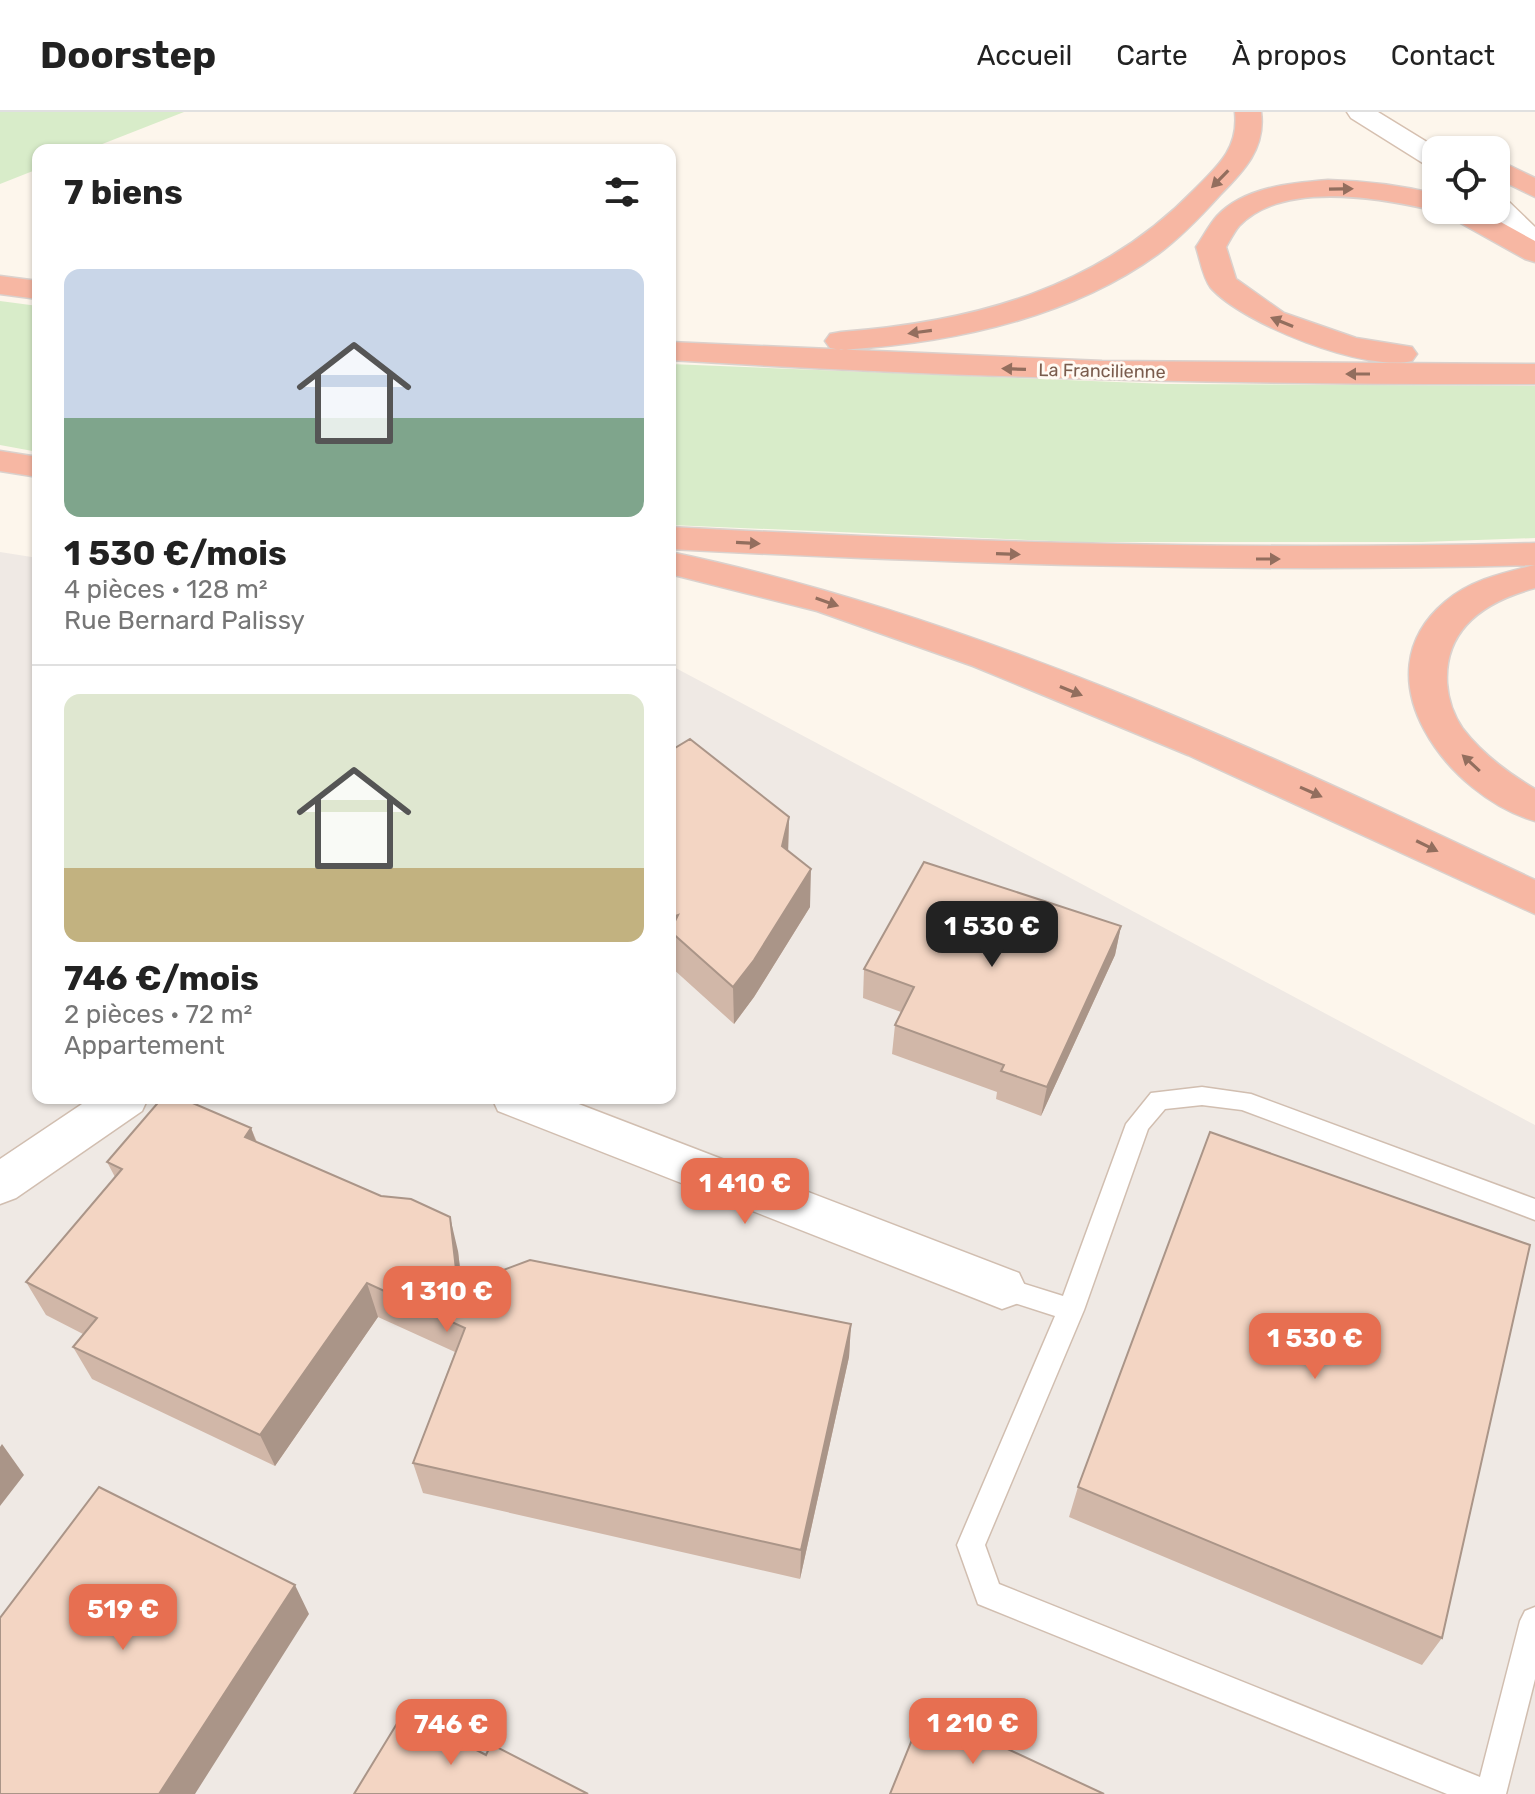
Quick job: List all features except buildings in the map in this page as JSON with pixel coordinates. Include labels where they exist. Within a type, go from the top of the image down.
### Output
[{"type":"highway","points":[[676,350],[853,341],[930,331],[988,318],[1045,300],[1137,255],[1175,226],[1244,156],[1251,125],[1248,112]]},
{"type":"highway","points":[[1510,175],[1535,189]]},
{"type":"highway","points":[[1422,200],[1365,189],[1311,190],[1263,200],[1230,219],[1211,247],[1223,283],[1273,319],[1350,346],[1454,360],[1492,374]]},
{"type":"highway","points":[[1485,224],[1535,250]]},
{"type":"highway","points":[[0,285],[32,289]]},
{"type":"highway","name":"La Francilienne","points":[[676,350],[881,365],[1051,370],[1535,374]]},
{"type":"highway","points":[[0,461],[32,466]]},
{"type":"highway","points":[[676,538],[1084,557],[1278,559],[1535,554]]},
{"type":"highway","points":[[676,564],[789,590],[989,658],[1357,812],[1535,898]]},
{"type":"highway","points":[[1535,576],[1496,587],[1458,609],[1430,647],[1427,671],[1429,694],[1439,723],[1459,751],[1484,775],[1535,807]]},
{"type":"main road","points":[[1360,112],[1422,150]]},
{"type":"main road","points":[[1404,112],[1444,136]]},
{"type":"main road","points":[[1510,188],[1535,210]]},
{"type":"main road","points":[[1510,217],[1521,227],[1535,250]]},
{"type":"street","points":[[0,1184],[117,1104]]},
{"type":"street","points":[[529,1104],[1002,1288]]},
{"type":"lane","points":[[1485,1794],[988,1594],[971,1545],[1071,1310],[1138,1124],[1159,1100],[1202,1096],[1243,1101],[1535,1210]]},
{"type":"lane","points":[[1002,1288],[1071,1310]]},
{"type":"lane","points":[[1491,1794],[1535,1621]]},
{"type":"shaded area","points":[[0,552],[32,557],[32,1104],[676,1104],[676,668],[1535,1125],[1535,1794],[0,1794]]},
{"type":"green space","points":[[0,112],[184,112],[102,144],[32,144],[32,171],[0,184]]},
{"type":"green space","points":[[0,301],[32,305],[32,451],[0,445]]},
{"type":"green space","points":[[676,364],[1167,384],[1535,386],[1535,538],[1422,542],[1075,542],[676,525]]}]
